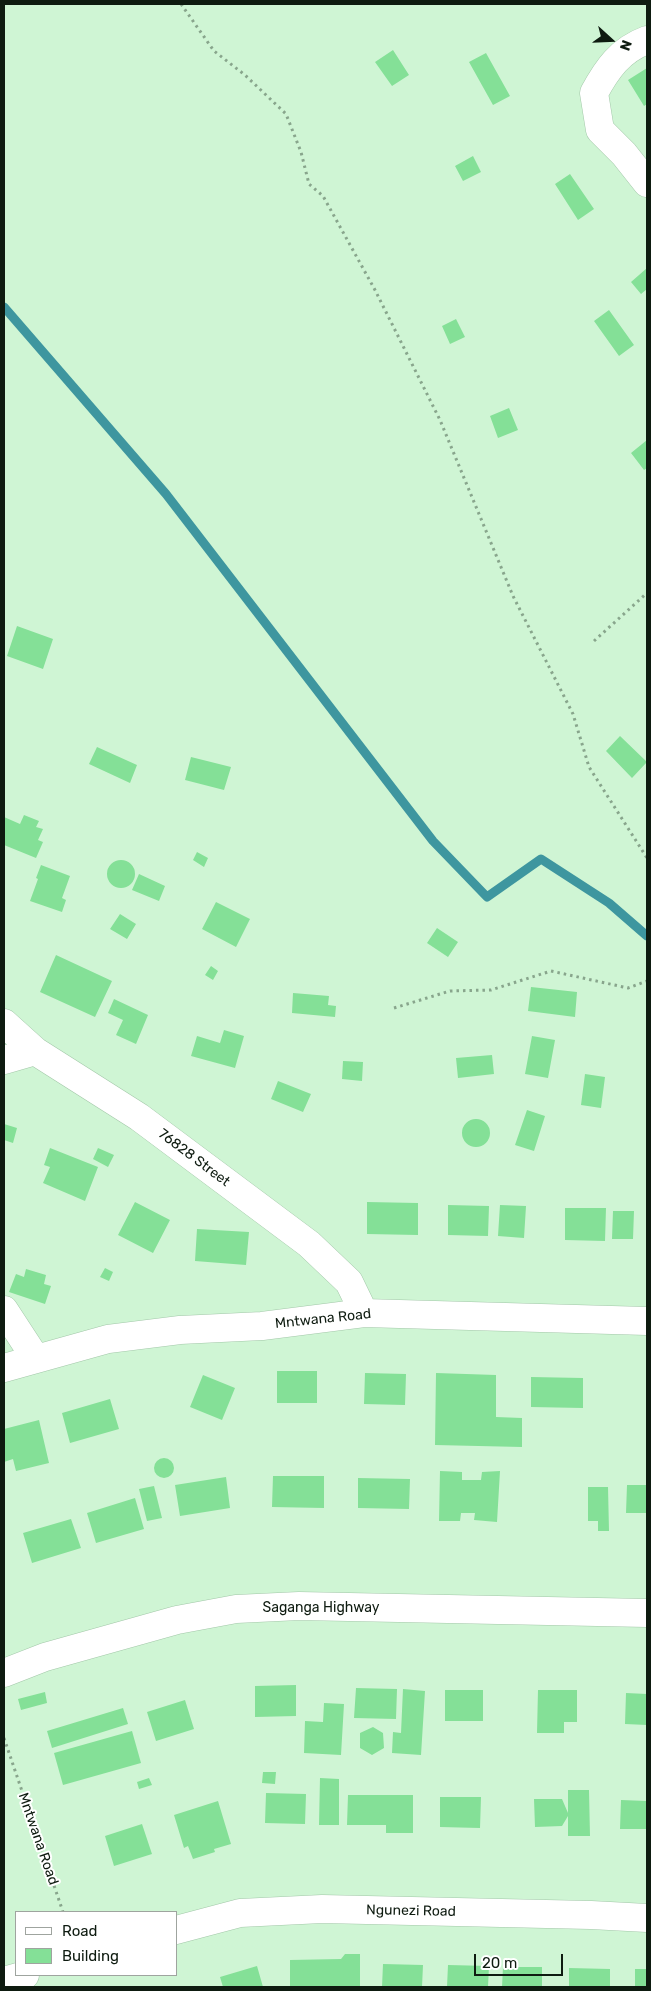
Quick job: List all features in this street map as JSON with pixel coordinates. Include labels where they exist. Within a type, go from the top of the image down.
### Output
[{"type":"street","points":[[647,40],[635,44],[609,66],[594,93],[600,130],[624,154],[647,183]]},
{"type":"street","name":"76828 Street","points":[[4,1023],[35,1051],[139,1117],[309,1244],[349,1282],[364,1313]]},
{"type":"street","points":[[4,1060],[35,1051]]},
{"type":"street","name":"Mntwana Road","points":[[4,1368],[108,1339],[180,1330],[262,1326],[364,1313],[647,1321]]},
{"type":"street","points":[[5,1315],[36,1359]]},
{"type":"street","name":"Saganga Highway","points":[[4,1673],[45,1658],[177,1620],[236,1609],[299,1606],[647,1613]]},
{"type":"street","name":"Ngunezi Road","points":[[178,1929],[240,1913],[322,1909],[647,1918]]},
{"type":"street","points":[[4,1981],[22,1976]]},
{"type":"path","points":[[180,4],[214,51],[245,75],[286,114],[301,152],[309,184],[323,196],[376,290],[440,420],[513,596],[573,714],[589,767],[647,858]]},
{"type":"path","points":[[594,641],[647,593]]},
{"type":"path","points":[[394,1008],[450,991],[491,990],[551,971],[628,988],[647,981]]},
{"type":"path","name":"Mntwana Road","points":[[4,1738],[63,1911]]},
{"type":"building","points":[[393,50],[409,75],[392,86],[375,62]]},
{"type":"building","points":[[486,53],[510,96],[493,105],[469,62]]},
{"type":"building","points":[[647,68],[647,104],[644,106],[628,80]]},
{"type":"building","points":[[473,156],[481,172],[463,181],[455,166]]},
{"type":"building","points":[[570,174],[594,209],[578,220],[555,184]]},
{"type":"building","points":[[647,268],[647,289],[641,294],[631,282]]},
{"type":"building","points":[[609,310],[634,345],[619,356],[594,321]]},
{"type":"building","points":[[456,319],[465,337],[450,344],[442,326]]},
{"type":"building","points":[[509,408],[518,430],[498,438],[490,416]]},
{"type":"building","points":[[647,440],[647,468],[644,470],[631,453]]},
{"type":"building","points":[[17,626],[53,639],[43,669],[7,656]]},
{"type":"building","points":[[620,736],[647,762],[632,778],[606,751]]},
{"type":"building","points":[[97,747],[137,765],[130,783],[89,764]]},
{"type":"building","points":[[191,757],[231,767],[224,790],[185,780]]},
{"type":"building","points":[[24,815],[39,821],[36,827],[43,829],[38,840],[43,842],[36,858],[4,845],[4,817],[20,824]]},
{"type":"building","points":[[197,852],[208,858],[204,867],[193,860]]},
{"type":"building","points":[[121,860],[131,864],[135,874],[131,884],[121,888],[111,884],[107,874],[111,864]]},
{"type":"building","points":[[41,865],[70,876],[62,898],[66,900],[62,912],[30,901]]},
{"type":"building","points":[[139,874],[165,886],[159,901],[132,890]]},
{"type":"building","points":[[216,902],[250,919],[236,947],[202,929]]},
{"type":"building","points":[[120,914],[136,924],[127,939],[110,929]]},
{"type":"building","points":[[437,928],[458,942],[448,957],[427,943]]},
{"type":"building","points":[[56,955],[112,981],[95,1017],[40,992]]},
{"type":"building","points":[[211,966],[218,971],[213,980],[205,975]]},
{"type":"building","points":[[531,987],[577,992],[575,1017],[528,1011]]},
{"type":"building","points":[[293,993],[329,996],[328,1005],[336,1006],[335,1017],[292,1013]]},
{"type":"building","points":[[114,999],[148,1015],[136,1044],[116,1035],[123,1020],[108,1013]]},
{"type":"building","points":[[224,1030],[244,1036],[235,1068],[191,1056],[197,1036],[220,1043]]},
{"type":"building","points":[[532,1036],[555,1040],[548,1078],[525,1074]]},
{"type":"building","points":[[492,1055],[494,1074],[458,1078],[456,1058]]},
{"type":"building","points":[[343,1061],[363,1062],[362,1081],[342,1079]]},
{"type":"building","points":[[585,1074],[605,1077],[601,1108],[581,1105]]},
{"type":"building","points":[[278,1081],[311,1094],[303,1112],[271,1099]]},
{"type":"building","points":[[527,1110],[545,1116],[534,1151],[515,1145]]},
{"type":"building","points":[[476,1119],[486,1123],[490,1133],[486,1143],[476,1147],[466,1143],[462,1133],[466,1123]]},
{"type":"building","points":[[4,1124],[17,1128],[13,1143],[4,1140]]},
{"type":"building","points":[[50,1148],[98,1167],[85,1201],[43,1183],[50,1167],[44,1165]]},
{"type":"building","points":[[98,1148],[114,1155],[108,1167],[93,1159]]},
{"type":"building","points":[[135,1202],[170,1220],[153,1253],[118,1235]]},
{"type":"building","points":[[367,1202],[418,1203],[418,1235],[367,1234]]},
{"type":"building","points":[[448,1205],[489,1206],[488,1236],[448,1235]]},
{"type":"building","points":[[500,1205],[526,1206],[524,1238],[498,1236]]},
{"type":"building","points":[[565,1208],[606,1208],[605,1241],[565,1240]]},
{"type":"building","points":[[613,1211],[634,1211],[633,1239],[612,1239]]},
{"type":"building","points":[[197,1229],[249,1232],[246,1265],[195,1261]]},
{"type":"building","points":[[105,1268],[113,1272],[109,1281],[100,1277]]},
{"type":"building","points":[[26,1269],[46,1275],[44,1284],[51,1286],[45,1304],[9,1292],[16,1274],[24,1277]]},
{"type":"building","points":[[277,1371],[317,1371],[317,1403],[277,1403]]},
{"type":"building","points":[[365,1373],[406,1374],[405,1405],[364,1404]]},
{"type":"building","points":[[436,1373],[496,1375],[496,1417],[522,1418],[522,1447],[435,1445]]},
{"type":"building","points":[[203,1375],[235,1388],[222,1420],[190,1407]]},
{"type":"building","points":[[531,1377],[583,1378],[583,1408],[531,1407]]},
{"type":"building","points":[[110,1399],[119,1429],[70,1443],[62,1413]]},
{"type":"building","points":[[39,1420],[49,1463],[16,1471],[13,1459],[4,1462],[4,1429]]},
{"type":"building","points":[[164,1458],[171,1461],[174,1468],[171,1475],[164,1478],[157,1475],[154,1468],[157,1461]]},
{"type":"building","points":[[440,1471],[462,1472],[462,1480],[481,1480],[482,1472],[500,1471],[497,1522],[474,1520],[475,1513],[461,1513],[460,1521],[439,1521]]},
{"type":"building","points":[[273,1476],[324,1476],[324,1508],[272,1507]]},
{"type":"building","points":[[226,1477],[230,1508],[180,1516],[175,1485]]},
{"type":"building","points":[[358,1478],[410,1479],[409,1509],[358,1508]]},
{"type":"building","points":[[627,1485],[647,1485],[647,1513],[626,1513]]},
{"type":"building","points":[[154,1486],[162,1518],[147,1521],[139,1489]]},
{"type":"building","points":[[588,1487],[608,1487],[609,1531],[598,1531],[598,1521],[588,1521]]},
{"type":"building","points":[[135,1498],[144,1529],[96,1543],[87,1513]]},
{"type":"building","points":[[71,1519],[81,1548],[32,1563],[23,1533]]},
{"type":"building","points":[[296,1685],[296,1716],[255,1717],[255,1686]]},
{"type":"building","points":[[356,1688],[397,1689],[396,1719],[354,1718]]},
{"type":"building","points":[[403,1689],[425,1691],[421,1755],[392,1753],[393,1732],[401,1733]]},
{"type":"building","points":[[445,1690],[483,1690],[483,1721],[445,1721]]},
{"type":"building","points":[[538,1690],[577,1690],[577,1722],[564,1722],[564,1733],[537,1733]]},
{"type":"building","points":[[45,1692],[47,1703],[21,1710],[18,1699]]},
{"type":"building","points":[[626,1693],[647,1694],[647,1725],[625,1724]]},
{"type":"building","points":[[185,1700],[194,1729],[156,1741],[147,1712]]},
{"type":"building","points":[[324,1703],[344,1704],[341,1755],[304,1753],[305,1721],[323,1722]]},
{"type":"building","points":[[123,1708],[128,1724],[52,1748],[47,1731]]},
{"type":"building","points":[[373,1727],[383,1733],[384,1748],[372,1755],[360,1748],[360,1733]]},
{"type":"building","points":[[132,1731],[141,1763],[63,1785],[54,1753]]},
{"type":"building","points":[[263,1772],[276,1772],[275,1784],[262,1783]]},
{"type":"building","points":[[149,1778],[152,1785],[139,1789],[137,1782]]},
{"type":"building","points":[[320,1778],[339,1779],[339,1825],[319,1825]]},
{"type":"building","points":[[568,1790],[589,1790],[590,1836],[568,1836],[568,1816],[562,1826],[535,1827],[534,1799],[562,1799],[568,1813]]},
{"type":"building","points":[[266,1793],[306,1794],[305,1824],[265,1823]]},
{"type":"building","points":[[348,1795],[413,1795],[413,1833],[386,1833],[386,1825],[347,1825]]},
{"type":"building","points":[[440,1797],[481,1797],[480,1828],[440,1827]]},
{"type":"building","points":[[621,1800],[647,1801],[647,1829],[620,1829]]},
{"type":"building","points":[[218,1801],[231,1844],[214,1849],[215,1852],[193,1859],[188,1846],[184,1848],[174,1815]]},
{"type":"building","points":[[142,1824],[152,1854],[114,1866],[105,1836]]},
{"type":"building","points":[[345,1954],[360,1954],[360,1987],[290,1987],[290,1960],[341,1959]]},
{"type":"building","points":[[383,1964],[423,1965],[422,1987],[382,1987]]},
{"type":"building","points":[[448,1965],[489,1966],[488,1987],[447,1987]]},
{"type":"building","points":[[257,1966],[263,1987],[223,1987],[220,1977]]},
{"type":"building","points":[[503,1967],[542,1967],[542,1987],[502,1987]]},
{"type":"building","points":[[569,1968],[610,1969],[610,1987],[569,1987]]},
{"type":"building","points":[[635,1969],[647,1969],[647,1987],[635,1987]]},
{"type":"waterway","points":[[4,307],[166,494],[433,841],[487,897],[541,859],[609,903],[647,936]]}]
